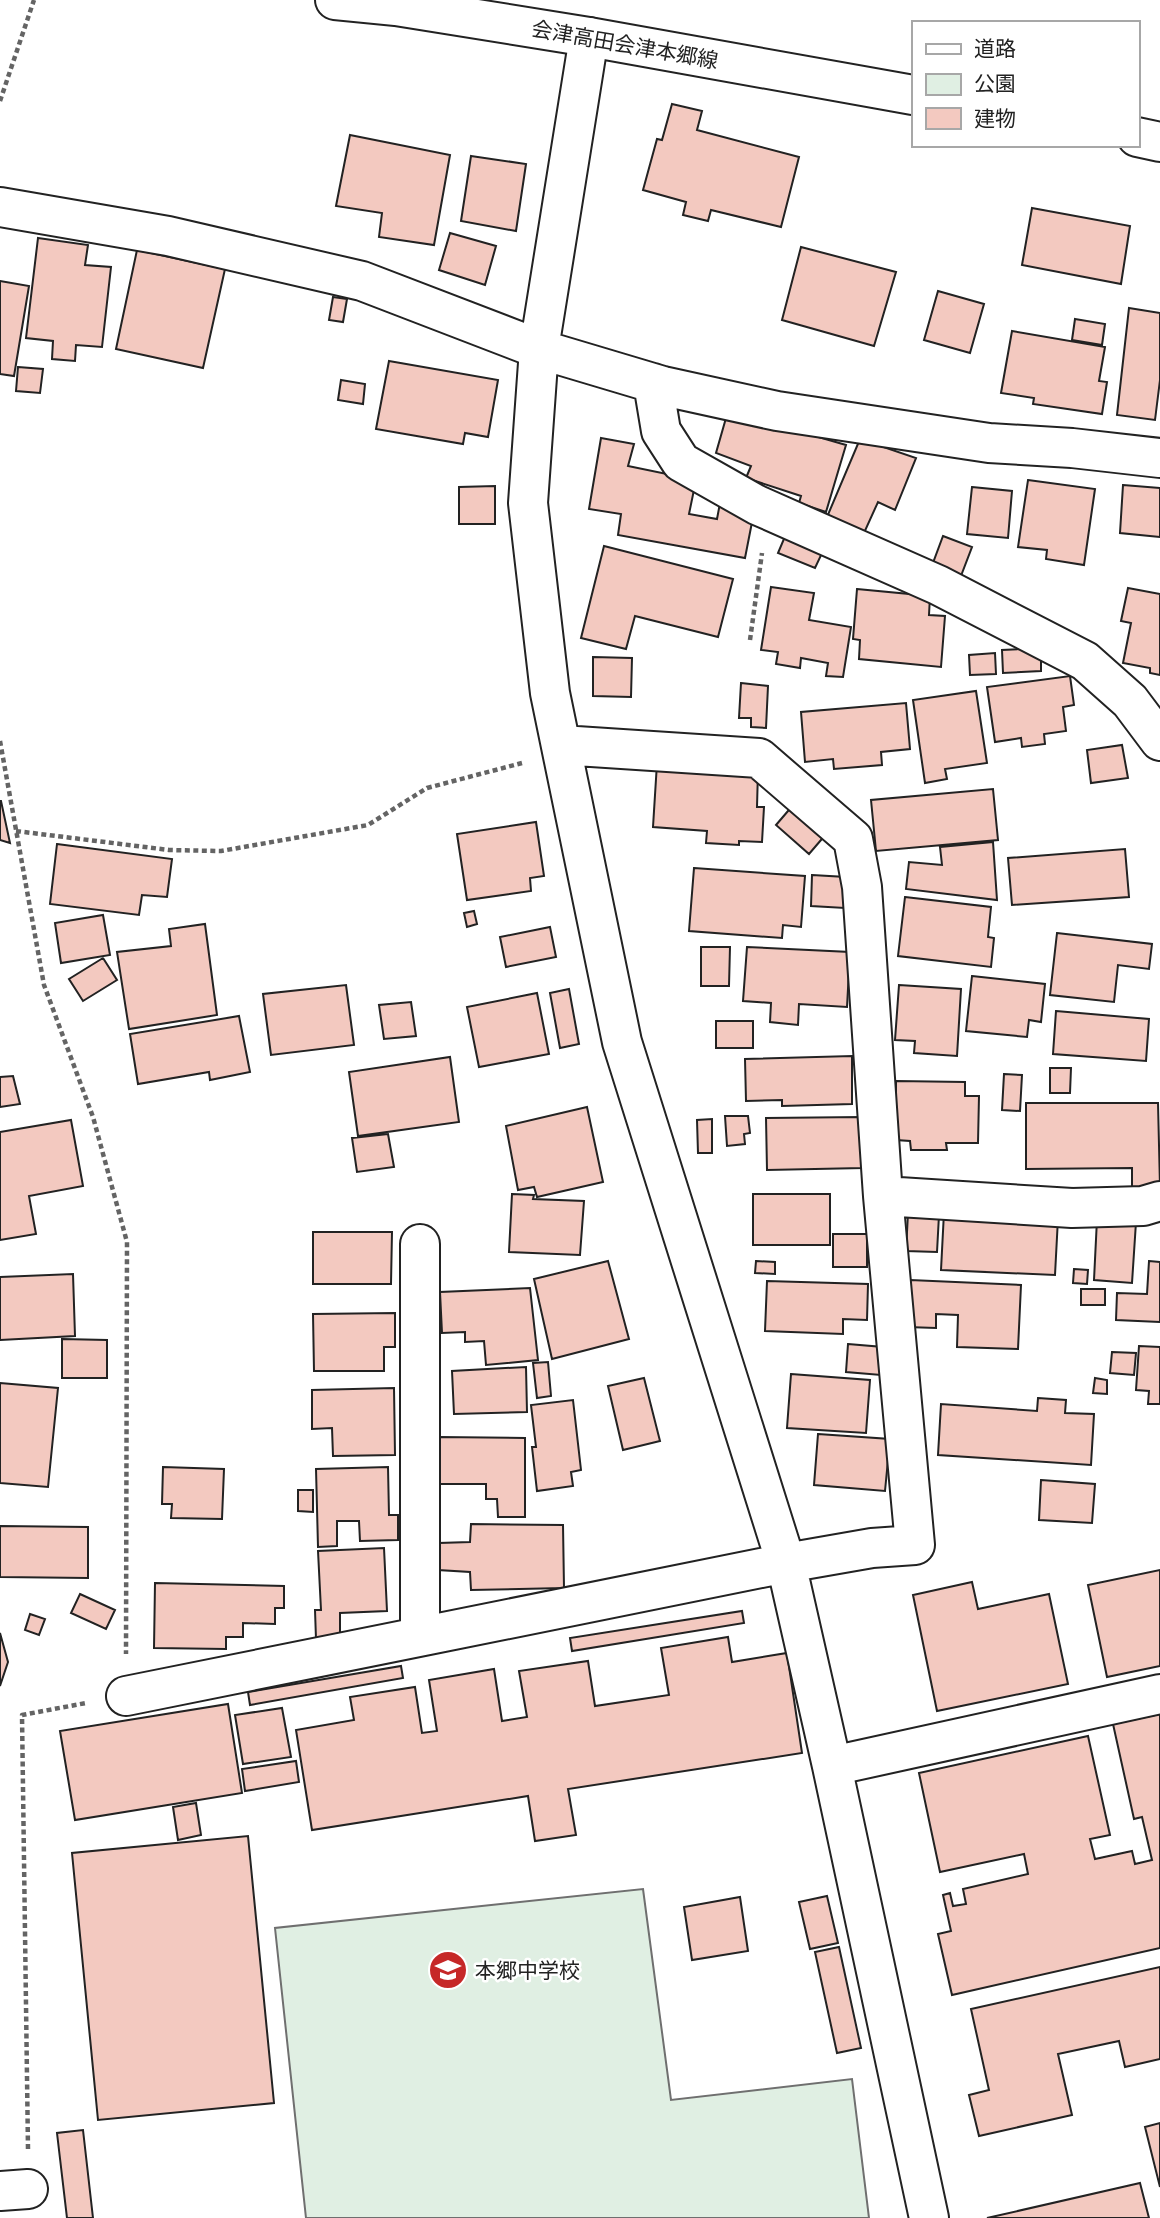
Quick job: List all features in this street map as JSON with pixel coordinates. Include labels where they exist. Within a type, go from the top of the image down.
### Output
[{"type":"street","name":"会津高田会津本郷線","points":[[335,0],[396,6],[589,37],[912,95]]},
{"type":"street","points":[[589,37],[539,349],[528,503],[550,693],[622,1042],[786,1563],[929,2218]]},
{"type":"street","points":[[1139,137],[1160,142]]},
{"type":"street","points":[[0,207],[168,236],[362,281],[539,349],[653,383],[777,411],[989,443],[1072,448],[1160,458]]},
{"type":"street","points":[[653,383],[661,431],[681,461],[768,510],[938,585],[1085,661],[1130,701],[1160,741]]},
{"type":"street","points":[[125,1696],[786,1563],[872,1548],[915,1545],[867,1000],[862,887],[853,839],[759,758],[561,749]]},
{"type":"street","points":[[883,1196],[1072,1208],[1143,1206],[1160,1201]]},
{"type":"street","points":[[420,1244],[420,1636]]},
{"type":"street","points":[[832,1766],[1160,1695]]},
{"type":"path","points":[[0,101],[34,0]]},
{"type":"path","points":[[750,640],[768,510]]},
{"type":"path","points":[[0,741],[44,985],[93,1117],[127,1242],[125,1696],[22,1715],[14,2190]]},
{"type":"path","points":[[16,831],[169,850],[221,851],[368,825],[427,788],[561,749]]},
{"type":"green space","points":[[643,1889],[671,2100],[852,2079],[869,2218],[306,2218],[275,1928]]},
{"type":"building","points":[[672,104],[702,111],[697,130],[799,157],[781,227],[711,210],[708,221],[683,215],[686,202],[643,190],[657,139],[662,140]]},
{"type":"building","points":[[350,135],[450,155],[434,245],[379,237],[382,213],[336,206]]},
{"type":"building","points":[[471,156],[526,164],[516,231],[461,221]]},
{"type":"building","points":[[1032,208],[1130,226],[1121,284],[1022,265]]},
{"type":"building","points":[[450,233],[496,246],[485,285],[439,270]]},
{"type":"building","points":[[38,238],[88,245],[85,265],[111,267],[102,347],[76,345],[75,361],[52,359],[53,341],[26,338]]},
{"type":"building","points":[[801,247],[896,272],[874,346],[782,320]]},
{"type":"building","points":[[137,250],[225,269],[203,368],[116,349]]},
{"type":"building","points":[[0,281],[29,286],[14,376],[0,374]]},
{"type":"building","points":[[938,291],[984,304],[970,353],[924,340]]},
{"type":"building","points":[[333,297],[347,299],[343,322],[329,320]]},
{"type":"building","points":[[1129,308],[1160,313],[1160,380],[1155,420],[1117,415]]},
{"type":"building","points":[[1075,319],[1105,324],[1102,345],[1072,340]]},
{"type":"building","points":[[1012,331],[1105,347],[1099,381],[1107,382],[1102,414],[1033,404],[1034,398],[1001,393]]},
{"type":"building","points":[[389,361],[498,380],[488,437],[465,433],[463,444],[376,429]]},
{"type":"building","points":[[18,367],[43,369],[40,393],[16,391]]},
{"type":"building","points":[[341,380],[365,384],[363,404],[338,400]]},
{"type":"building","points":[[728,411],[846,445],[826,512],[799,503],[801,496],[746,478],[751,466],[716,453]]},
{"type":"building","points":[[601,438],[634,444],[628,466],[696,480],[689,514],[717,519],[720,503],[753,517],[745,558],[618,535],[621,514],[589,509]]},
{"type":"building","points":[[860,439],[916,458],[895,510],[878,502],[864,533],[827,517]]},
{"type":"building","points":[[1028,480],[1095,489],[1084,565],[1046,559],[1047,550],[1018,547]]},
{"type":"building","points":[[1123,485],[1160,488],[1160,537],[1120,533]]},
{"type":"building","points":[[495,486],[495,524],[459,524],[459,487]]},
{"type":"building","points":[[972,487],[1012,491],[1008,538],[967,534]]},
{"type":"building","points":[[786,534],[823,551],[815,568],[778,553]]},
{"type":"building","points":[[943,536],[972,547],[959,581],[930,571]]},
{"type":"building","points":[[604,546],[733,579],[718,637],[635,616],[626,649],[581,638]]},
{"type":"building","points":[[771,587],[814,593],[809,620],[851,627],[843,677],[826,676],[828,663],[801,658],[800,668],[776,664],[778,652],[761,650]]},
{"type":"building","points":[[1128,588],[1160,594],[1160,675],[1150,673],[1150,668],[1123,663],[1131,623],[1121,621]]},
{"type":"building","points":[[857,589],[930,596],[929,615],[945,616],[941,667],[859,659],[860,640],[853,639]]},
{"type":"building","points":[[1041,648],[1041,671],[1003,673],[1002,650]]},
{"type":"building","points":[[995,653],[996,674],[970,675],[969,655]]},
{"type":"building","points":[[593,657],[632,658],[631,697],[593,696]]},
{"type":"building","points":[[1070,676],[1074,705],[1063,707],[1066,731],[1044,734],[1045,744],[1022,747],[1021,738],[995,742],[987,687]]},
{"type":"building","points":[[741,683],[768,686],[766,728],[751,727],[751,718],[739,718]]},
{"type":"building","points":[[976,691],[987,763],[945,769],[947,779],[925,783],[913,700]]},
{"type":"building","points":[[906,703],[910,749],[881,752],[882,765],[834,769],[833,759],[805,762],[801,712]]},
{"type":"building","points":[[1122,745],[1128,778],[1091,783],[1087,750]]},
{"type":"building","points":[[657,763],[758,770],[757,807],[764,807],[762,842],[739,841],[739,845],[706,843],[707,831],[653,827]]},
{"type":"building","points":[[993,789],[998,840],[876,851],[871,800]]},
{"type":"building","points":[[1,801],[10,843],[0,840]]},
{"type":"building","points":[[794,804],[827,833],[809,854],[776,825]]},
{"type":"building","points":[[536,822],[544,876],[530,878],[531,891],[467,900],[457,834]]},
{"type":"building","points":[[993,842],[997,900],[906,889],[909,862],[942,865],[940,847]]},
{"type":"building","points":[[57,844],[172,859],[167,897],[142,895],[139,915],[50,904]]},
{"type":"building","points":[[1125,849],[1129,897],[1012,905],[1008,858]]},
{"type":"building","points":[[694,868],[805,876],[801,927],[783,925],[782,938],[689,931]]},
{"type":"building","points":[[812,875],[846,877],[845,908],[811,906]]},
{"type":"building","points":[[905,897],[991,907],[988,937],[994,938],[991,967],[898,956]]},
{"type":"building","points":[[474,911],[477,924],[467,927],[464,913]]},
{"type":"building","points":[[103,915],[110,955],[61,963],[55,923]]},
{"type":"building","points":[[205,924],[217,1015],[129,1029],[117,952],[171,946],[169,929]]},
{"type":"building","points":[[550,927],[556,957],[506,967],[500,937]]},
{"type":"building","points":[[1057,933],[1152,944],[1149,969],[1118,965],[1114,1002],[1050,995]]},
{"type":"building","points":[[701,947],[730,947],[729,986],[701,986]]},
{"type":"building","points":[[747,947],[850,952],[847,1007],[799,1004],[798,1025],[770,1022],[771,1003],[743,1001]]},
{"type":"building","points":[[103,958],[117,980],[83,1001],[69,979]]},
{"type":"building","points":[[972,976],[1045,984],[1041,1022],[1029,1020],[1027,1037],[966,1031]]},
{"type":"building","points":[[346,985],[354,1045],[271,1055],[263,994]]},
{"type":"building","points":[[899,985],[961,989],[957,1056],[914,1053],[915,1041],[895,1040]]},
{"type":"building","points":[[569,989],[579,1044],[560,1048],[550,993]]},
{"type":"building","points":[[537,993],[549,1054],[479,1067],[467,1007]]},
{"type":"building","points":[[411,1002],[416,1036],[384,1039],[379,1005]]},
{"type":"building","points":[[1056,1011],[1149,1019],[1146,1061],[1053,1054]]},
{"type":"building","points":[[239,1016],[250,1072],[210,1080],[209,1072],[138,1084],[130,1034]]},
{"type":"building","points":[[716,1021],[753,1021],[753,1048],[716,1048]]},
{"type":"building","points":[[852,1056],[852,1104],[782,1106],[782,1100],[746,1101],[745,1059]]},
{"type":"building","points":[[450,1057],[459,1122],[358,1136],[349,1072]]},
{"type":"building","points":[[1050,1068],[1071,1068],[1070,1093],[1050,1093]]},
{"type":"building","points":[[1004,1074],[1022,1075],[1020,1111],[1002,1110]]},
{"type":"building","points":[[13,1076],[20,1104],[0,1107],[0,1077]]},
{"type":"building","points":[[896,1081],[965,1082],[965,1096],[979,1096],[978,1143],[946,1143],[947,1150],[911,1150],[910,1141],[896,1140]]},
{"type":"building","points":[[1026,1103],[1158,1103],[1160,1187],[1132,1187],[1132,1168],[1026,1169]]},
{"type":"building","points":[[587,1107],[603,1182],[537,1197],[534,1187],[518,1190],[506,1126]]},
{"type":"building","points":[[725,1116],[748,1116],[750,1133],[744,1134],[745,1144],[727,1146]]},
{"type":"building","points":[[862,1117],[863,1168],[767,1170],[766,1118]]},
{"type":"building","points":[[712,1119],[712,1153],[698,1153],[697,1120]]},
{"type":"building","points":[[71,1120],[83,1186],[29,1196],[36,1234],[0,1240],[0,1132]]},
{"type":"building","points":[[388,1134],[394,1167],[357,1172],[352,1138]]},
{"type":"building","points":[[512,1194],[534,1195],[533,1199],[584,1201],[580,1255],[509,1252]]},
{"type":"building","points":[[753,1194],[830,1194],[830,1245],[753,1245]]},
{"type":"building","points":[[944,1212],[1058,1218],[1055,1275],[941,1270]]},
{"type":"building","points":[[908,1213],[939,1215],[937,1252],[906,1251]]},
{"type":"building","points":[[1097,1219],[1136,1222],[1132,1283],[1094,1280]]},
{"type":"building","points":[[313,1232],[392,1232],[391,1284],[313,1284]]},
{"type":"building","points":[[833,1234],[867,1234],[867,1267],[833,1267]]},
{"type":"building","points":[[608,1261],[629,1339],[552,1359],[534,1279]]},
{"type":"building","points":[[756,1261],[775,1262],[775,1274],[755,1273]]},
{"type":"building","points":[[1149,1261],[1160,1262],[1160,1322],[1116,1320],[1117,1293],[1147,1294]]},
{"type":"building","points":[[1074,1269],[1088,1270],[1087,1284],[1073,1283]]},
{"type":"building","points":[[73,1274],[75,1336],[0,1340],[0,1277]]},
{"type":"building","points":[[910,1280],[1021,1285],[1018,1349],[957,1347],[958,1315],[936,1314],[936,1328],[907,1327]]},
{"type":"building","points":[[767,1281],[868,1284],[867,1320],[843,1319],[843,1334],[765,1331]]},
{"type":"building","points":[[530,1288],[538,1360],[486,1365],[484,1341],[465,1342],[465,1332],[442,1333],[440,1292]]},
{"type":"building","points":[[1081,1289],[1105,1289],[1105,1305],[1081,1305]]},
{"type":"building","points":[[395,1313],[395,1347],[384,1347],[384,1371],[314,1371],[313,1314]]},
{"type":"building","points":[[62,1339],[107,1340],[107,1378],[62,1378]]},
{"type":"building","points":[[848,1344],[883,1347],[881,1375],[846,1372]]},
{"type":"building","points":[[1139,1346],[1160,1347],[1160,1404],[1148,1404],[1149,1391],[1136,1390]]},
{"type":"building","points":[[1112,1352],[1136,1353],[1134,1375],[1110,1373]]},
{"type":"building","points":[[548,1362],[551,1396],[537,1398],[533,1363]]},
{"type":"building","points":[[526,1367],[527,1412],[454,1414],[452,1371]]},
{"type":"building","points":[[791,1374],[870,1380],[866,1433],[787,1428]]},
{"type":"building","points":[[644,1378],[660,1441],[623,1450],[608,1386]]},
{"type":"building","points":[[1095,1378],[1107,1380],[1107,1394],[1093,1393]]},
{"type":"building","points":[[0,1383],[58,1388],[48,1487],[0,1483]]},
{"type":"building","points":[[394,1388],[395,1455],[333,1456],[332,1428],[312,1429],[312,1390]]},
{"type":"building","points":[[1038,1398],[1066,1400],[1065,1413],[1094,1414],[1091,1465],[938,1455],[941,1404],[1037,1411]]},
{"type":"building","points":[[573,1400],[581,1470],[571,1472],[573,1486],[537,1491],[531,1405]]},
{"type":"building","points":[[818,1434],[890,1439],[885,1491],[814,1485]]},
{"type":"building","points":[[438,1437],[525,1438],[525,1517],[498,1517],[497,1499],[486,1499],[486,1484],[438,1484]]},
{"type":"building","points":[[163,1467],[224,1469],[222,1519],[171,1518],[172,1504],[162,1504]]},
{"type":"building","points":[[388,1467],[389,1515],[398,1515],[398,1540],[360,1541],[359,1521],[337,1521],[337,1546],[318,1547],[316,1469]]},
{"type":"building","points":[[1041,1480],[1095,1484],[1092,1523],[1039,1520]]},
{"type":"building","points":[[298,1490],[313,1490],[313,1512],[298,1511]]},
{"type":"building","points":[[471,1524],[563,1525],[564,1588],[471,1590],[470,1572],[438,1570],[439,1543],[470,1542]]},
{"type":"building","points":[[0,1526],[88,1527],[88,1578],[0,1577]]},
{"type":"building","points":[[384,1548],[387,1611],[340,1613],[340,1638],[316,1639],[315,1610],[321,1610],[318,1551]]},
{"type":"building","points":[[1160,1570],[1160,1666],[1107,1677],[1088,1585]]},
{"type":"building","points":[[972,1582],[978,1609],[1049,1594],[1068,1684],[937,1711],[913,1595]]},
{"type":"building","points":[[155,1583],[284,1586],[284,1608],[275,1608],[275,1624],[243,1623],[243,1637],[226,1637],[226,1649],[154,1648]]},
{"type":"building","points":[[80,1594],[115,1610],[106,1629],[71,1613]]},
{"type":"building","points":[[742,1611],[744,1623],[572,1651],[570,1638]]},
{"type":"building","points":[[30,1614],[45,1619],[39,1635],[25,1630]]},
{"type":"building","points":[[0,1633],[8,1662],[0,1686]]},
{"type":"building","points":[[728,1637],[732,1662],[787,1653],[802,1753],[568,1789],[576,1835],[535,1841],[528,1796],[312,1830],[296,1730],[354,1720],[350,1697],[415,1687],[422,1733],[437,1731],[429,1680],[494,1669],[502,1721],[527,1717],[519,1671],[588,1661],[595,1706],[669,1695],[661,1648]]},
{"type":"building","points":[[401,1666],[403,1678],[250,1705],[248,1692]]},
{"type":"building","points":[[228,1704],[242,1793],[75,1820],[60,1731]]},
{"type":"building","points":[[282,1708],[291,1757],[243,1764],[235,1715]]},
{"type":"building","points":[[1160,1714],[1160,1948],[952,1995],[938,1934],[951,1931],[943,1895],[950,1893],[953,1906],[966,1904],[963,1889],[1028,1874],[1024,1854],[940,1872],[919,1773],[1088,1736],[1110,1835],[1090,1839],[1095,1859],[1132,1851],[1135,1864],[1152,1860],[1142,1817],[1134,1819],[1113,1724]]},
{"type":"building","points":[[296,1761],[299,1782],[245,1791],[242,1769]]},
{"type":"building","points":[[196,1803],[201,1835],[178,1840],[173,1807]]},
{"type":"building","points":[[248,1836],[274,2103],[98,2120],[72,1853]]},
{"type":"building","points":[[827,1896],[838,1943],[810,1949],[799,1902]]},
{"type":"building","points":[[740,1897],[748,1951],[692,1960],[684,1907]]},
{"type":"building","points":[[839,1947],[861,2048],[837,2053],[815,1952]]},
{"type":"building","points":[[1160,1967],[1160,2059],[1125,2067],[1119,2041],[1058,2054],[1072,2115],[979,2136],[969,2095],[989,2090],[971,2009]]},
{"type":"building","points":[[1160,2123],[1160,2187],[1145,2127]]},
{"type":"building","points":[[83,2130],[93,2218],[67,2218],[57,2133]]},
{"type":"building","points":[[1140,2183],[1149,2218],[987,2218]]},
{"type":"place","name":"本郷中学校","points":[[448,1970]]}]
